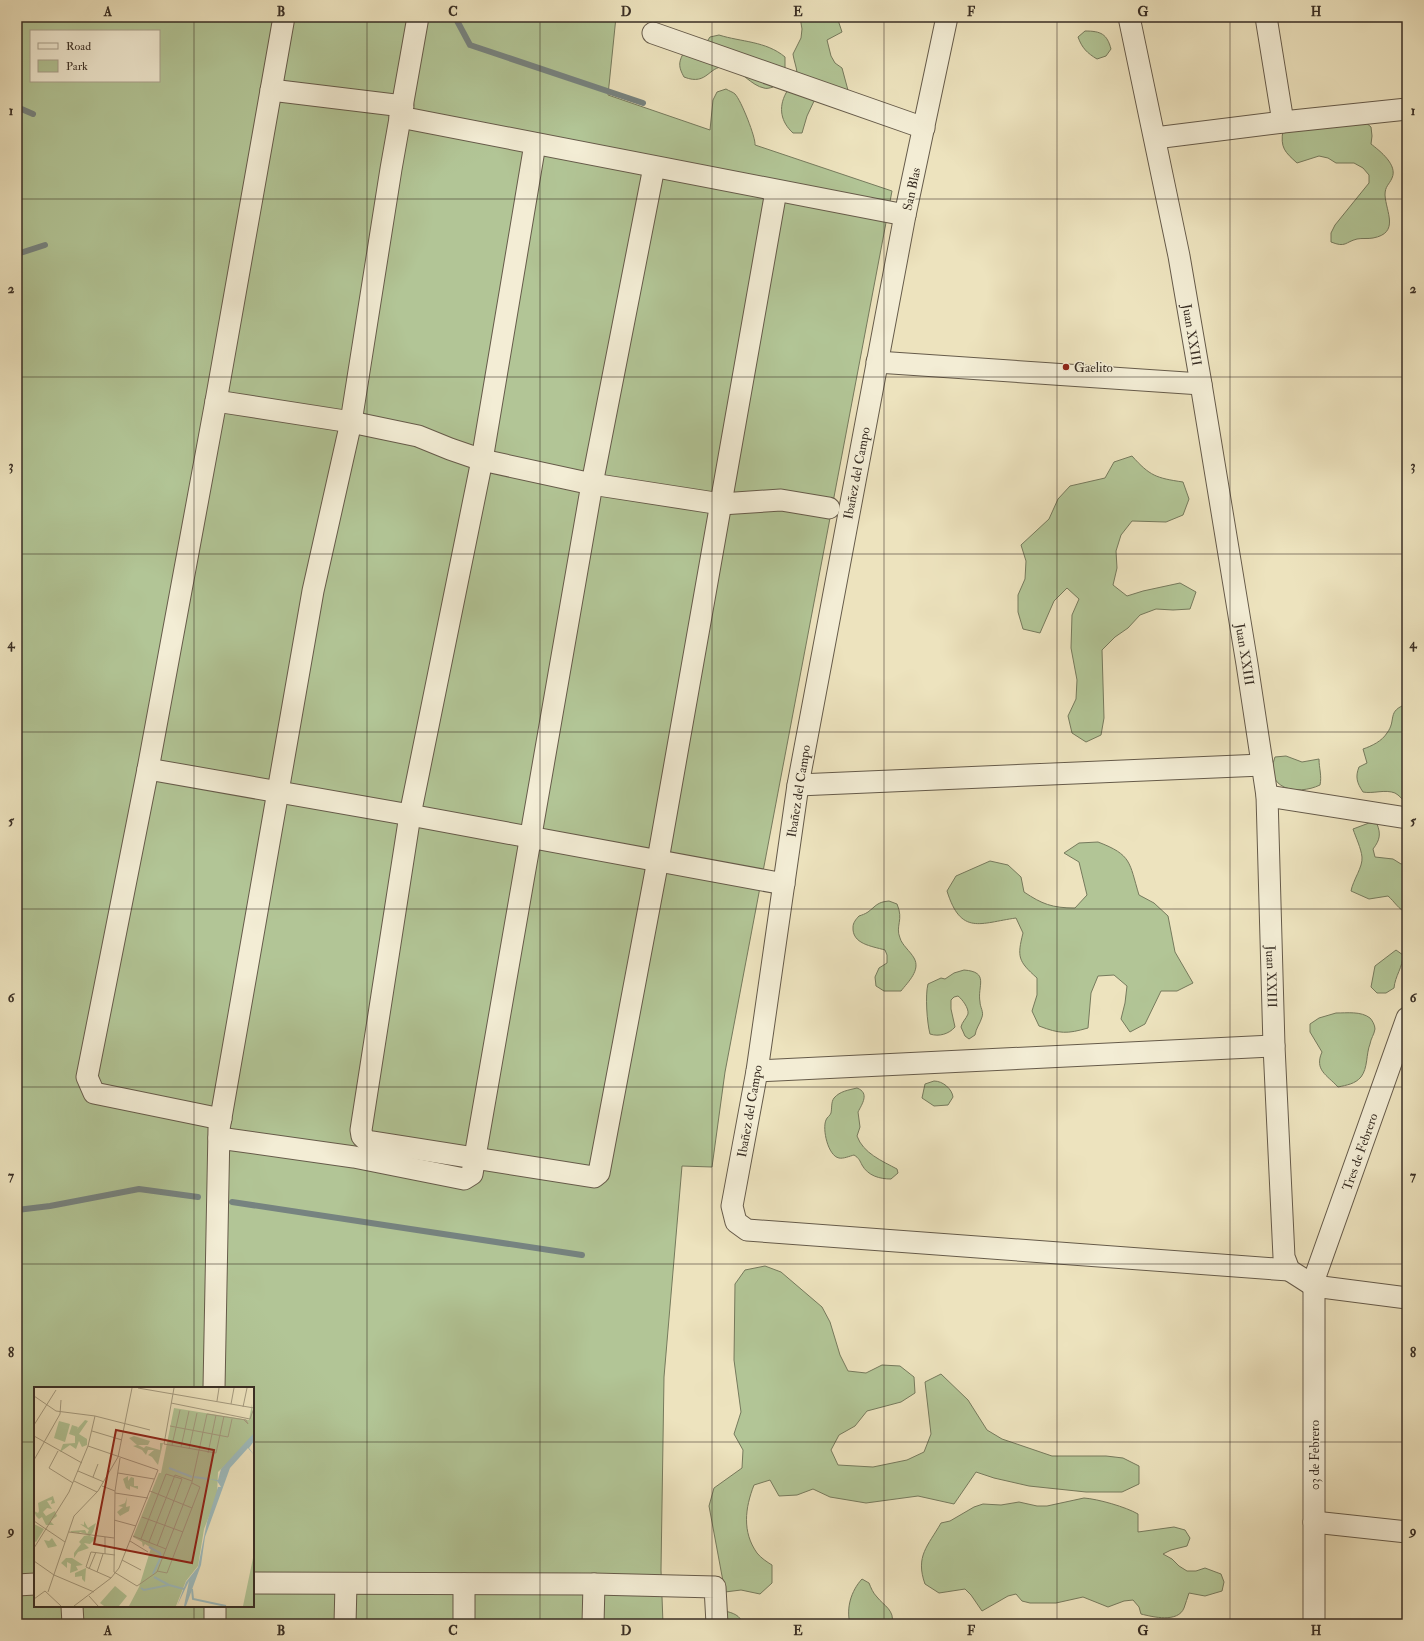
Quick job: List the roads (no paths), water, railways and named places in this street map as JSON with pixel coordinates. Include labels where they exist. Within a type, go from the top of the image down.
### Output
[{"type":"street","points":[[284,17],[216,401],[148,769],[87,1077],[94,1093],[220,1129],[354,1158],[464,1179],[472,1174],[592,484],[654,167]]},
{"type":"street","points":[[214,1387],[220,1129],[277,792],[313,591],[351,422],[401,112],[418,17]]},
{"type":"street","name":"San Blas","points":[[877,362],[905,215],[947,17]]},
{"type":"street","name":"Juan XXIII","points":[[1129,17],[1179,256],[1202,384],[1267,796],[1274,1046],[1284,1257],[1289,1270]]},
{"type":"street","points":[[1266,17],[1283,122]]},
{"type":"street","points":[[653,33],[924,128]]},
{"type":"street","points":[[271,90],[401,112],[535,144],[905,215]]},
{"type":"street","points":[[1155,138],[1407,108]]},
{"type":"street","points":[[535,144],[482,460],[410,814],[361,1130],[362,1136],[366,1141],[594,1177],[599,1173],[658,860],[776,191]]},
{"type":"street","points":[[877,362],[1202,384]]},
{"type":"street","name":"Ibañez del Campo","points":[[877,362],[798,785],[757,1071],[732,1206],[736,1222],[747,1230],[1289,1270]]},
{"type":"street","points":[[216,401],[351,422],[418,436],[482,460],[592,484],[721,504],[781,500],[829,508]]},
{"type":"street","points":[[798,785],[1262,765]]},
{"type":"street","points":[[148,769],[410,814],[784,884]]},
{"type":"street","points":[[1267,796],[1407,818]]},
{"type":"street","name":"Tres de Febrero","points":[[1314,1286],[1316,1274],[1407,1018]]},
{"type":"street","points":[[757,1071],[1274,1046]]},
{"type":"street","points":[[1289,1270],[1314,1286],[1407,1298]]},
{"type":"street","name":"03 de Febrero","points":[[1314,1286],[1314,1624]]},
{"type":"street","points":[[1314,1522],[1407,1532]]},
{"type":"street","points":[[254,1583],[594,1584],[715,1587],[717,1624]]},
{"type":"street","points":[[17,1585],[34,1584]]},
{"type":"street","points":[[345,1624],[346,1584]]},
{"type":"street","points":[[464,1584],[464,1624]]},
{"type":"street","points":[[593,1624],[594,1584]]},
{"type":"street","points":[[72,1607],[72,1624]]},
{"type":"street","points":[[214,1624],[215,1607]]},
{"type":"waterway","points":[[455,17],[470,45],[643,103]]},
{"type":"waterway","points":[[17,107],[33,114]]},
{"type":"waterway","points":[[17,254],[45,245]]},
{"type":"waterway","points":[[17,1210],[50,1206],[139,1189],[198,1197]]},
{"type":"waterway","points":[[232,1202],[582,1255]]},
{"type":"place","name":"Gaelito","points":[[1066,367]]}]
